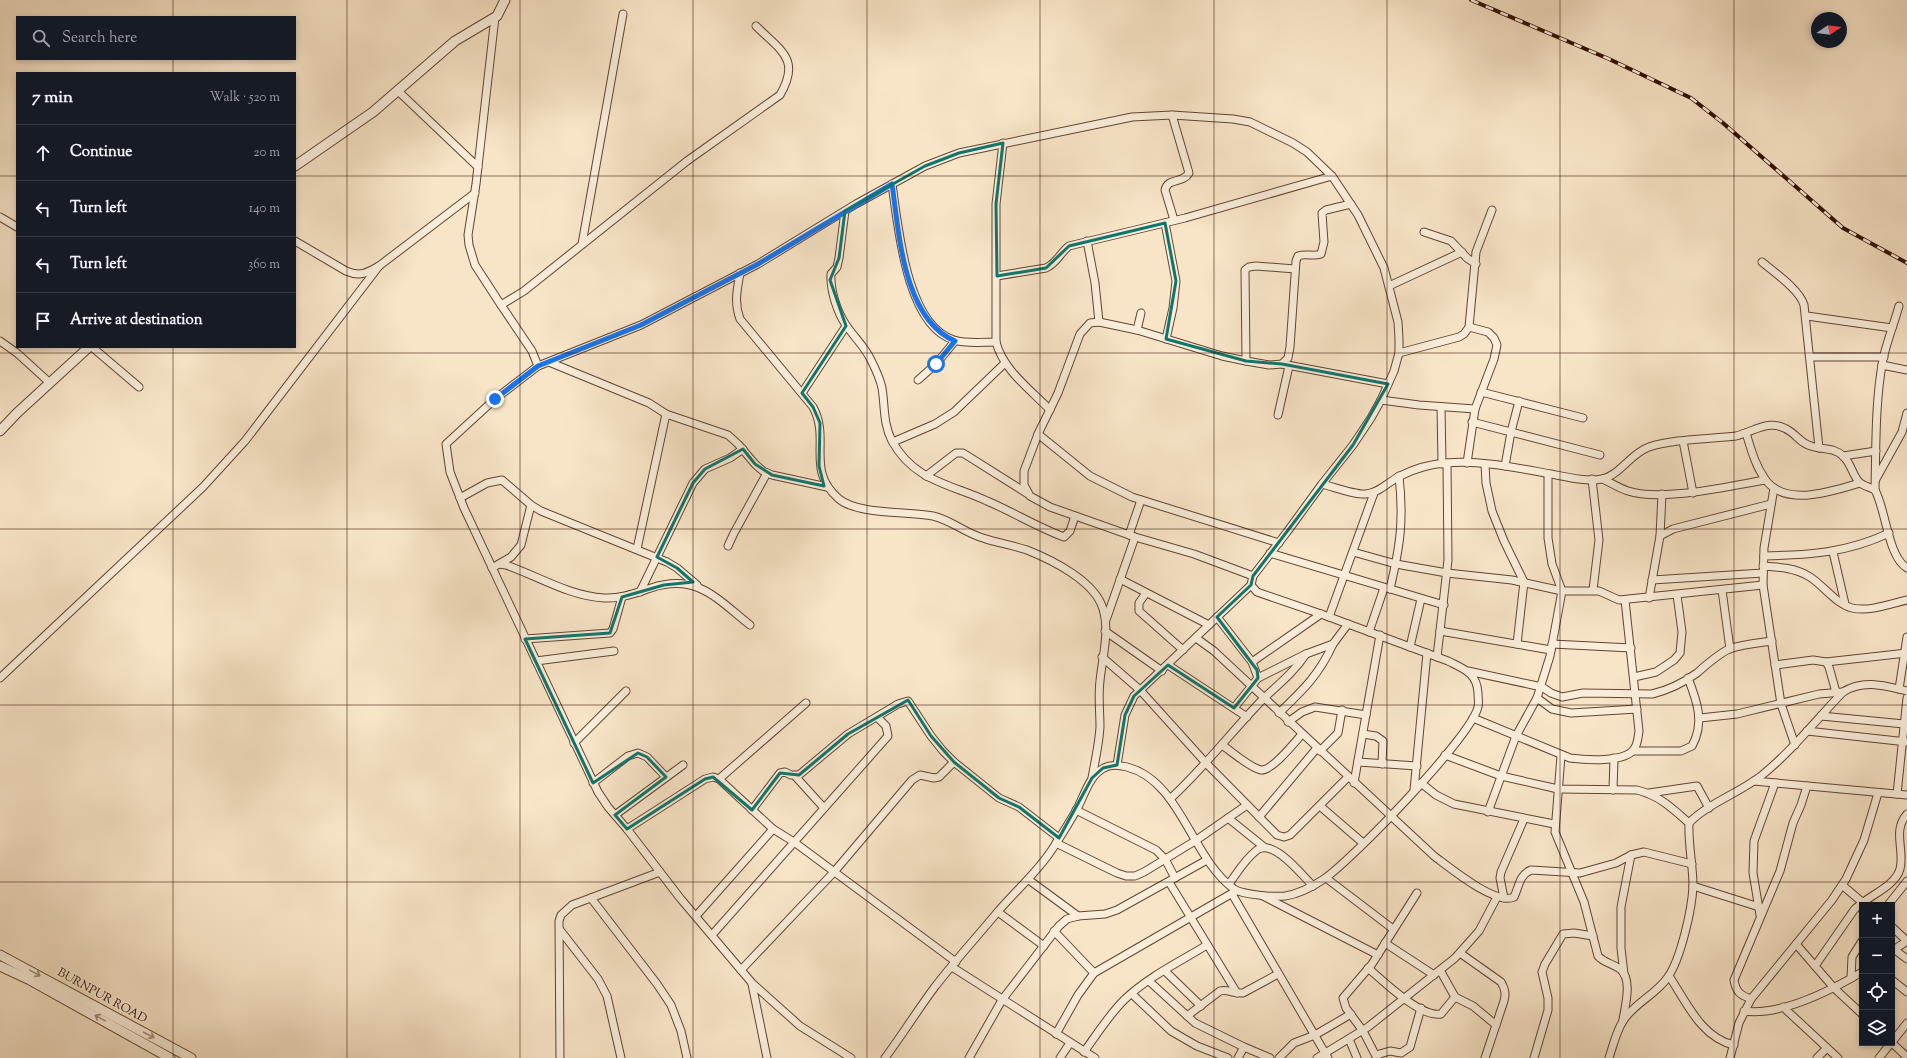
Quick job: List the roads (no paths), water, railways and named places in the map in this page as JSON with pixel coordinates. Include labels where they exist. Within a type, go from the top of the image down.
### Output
[{"type":"street","points":[[296,165],[373,112],[455,41],[495,17],[503,7],[505,0]]},
{"type":"street","points":[[582,244],[623,14]]},
{"type":"street","points":[[495,17],[475,193],[468,235],[469,244],[472,257],[480,274],[532,351],[538,366]]},
{"type":"street","points":[[501,305],[524,291],[687,161],[780,96],[787,84],[790,73],[788,60],[756,26]]},
{"type":"street","points":[[398,91],[478,167]]},
{"type":"street","points":[[1172,115],[1189,173],[1184,179],[1170,182],[1166,186],[1165,190],[1174,220]]},
{"type":"street","points":[[851,1058],[800,1026],[752,983],[660,872],[627,828],[608,807],[593,783],[525,640],[495,566],[460,498],[450,472],[446,444],[495,399],[538,366],[641,325],[740,274],[845,211],[925,166],[959,153],[1132,117],[1172,115],[1233,119],[1250,122],[1307,152],[1332,176],[1351,204],[1384,268],[1398,322],[1399,353],[1394,371],[1382,400],[1353,445],[1253,576],[1251,585],[1162,671],[1140,690],[1129,704],[1125,714],[1117,765]]},
{"type":"street","points":[[1003,144],[996,204],[996,342],[1005,363],[1050,410]]},
{"type":"street","points":[[997,276],[1046,268],[1052,265],[1059,255],[1069,246],[1165,223],[1332,176]]},
{"type":"street","points":[[892,184],[906,273],[922,309],[935,328],[955,341],[996,342]]},
{"type":"street","points":[[296,242],[354,274],[365,274],[378,266],[475,193]]},
{"type":"street","points":[[1278,415],[1285,365],[1290,347],[1295,269],[1298,256],[1316,256],[1321,254],[1324,250],[1322,213],[1326,210],[1351,204]]},
{"type":"street","points":[[1399,353],[1459,337],[1464,334],[1469,327],[1479,242],[1492,210]]},
{"type":"street","points":[[845,211],[839,258],[837,267],[831,274],[830,280],[836,304],[846,326],[865,350],[877,372],[881,387],[886,425],[893,442],[902,456],[926,476],[939,483],[980,497],[1064,537],[1070,531],[1075,516]]},
{"type":"street","points":[[0,217],[16,225]]},
{"type":"street","points":[[1165,223],[1176,281],[1173,308],[1166,339]]},
{"type":"street","points":[[1424,232],[1451,241],[1476,264]]},
{"type":"street","points":[[1087,241],[1095,283],[1099,322]]},
{"type":"street","points":[[1389,286],[1462,252]]},
{"type":"street","points":[[1762,262],[1803,300],[1807,316],[1819,448]]},
{"type":"street","points":[[0,678],[203,487],[240,447],[378,266]]},
{"type":"street","points":[[1246,361],[1245,270],[1249,267],[1256,266],[1295,269]]},
{"type":"street","points":[[740,274],[735,299],[736,308],[740,319],[802,392],[818,415],[820,440],[819,466],[827,487],[839,499],[848,506],[934,516],[948,521],[983,539],[1010,545],[1042,557],[1088,584],[1097,596],[1103,609],[1105,632],[1099,698],[1099,734],[1092,778],[1076,810],[1057,841],[1029,880],[998,912],[954,964],[885,1058]]},
{"type":"street","points":[[1899,306],[1882,365],[1878,398],[1875,490],[1899,561],[1907,568]]},
{"type":"street","points":[[1137,330],[1141,313]]},
{"type":"street","points":[[1807,316],[1892,328]]},
{"type":"street","points":[[1030,496],[1024,485],[1024,470],[1080,334],[1090,323],[1099,322],[1137,330],[1246,361],[1269,365],[1285,365],[1388,384]]},
{"type":"street","points":[[802,392],[846,326]]},
{"type":"street","points":[[1467,463],[1475,409],[1494,359],[1497,345],[1494,338],[1488,332],[1469,327]]},
{"type":"street","points":[[0,341],[17,354],[50,384]]},
{"type":"street","points":[[918,380],[936,364],[955,341]]},
{"type":"street","points":[[0,431],[17,413],[88,348]]},
{"type":"street","points":[[93,348],[138,387]]},
{"type":"street","points":[[1810,357],[1884,357]]},
{"type":"street","points":[[549,362],[649,403],[666,414],[728,436],[743,449],[755,464],[767,473],[827,487]]},
{"type":"street","points":[[893,442],[935,424],[950,415],[1005,363]]},
{"type":"street","points":[[1882,365],[1907,370]]},
{"type":"street","points":[[1481,392],[1583,418]]},
{"type":"street","points":[[1382,400],[1475,409]]},
{"type":"street","points":[[1505,466],[1511,432],[1519,402]]},
{"type":"street","points":[[1437,657],[1447,573],[1448,533],[1441,406]]},
{"type":"street","points":[[1875,479],[1899,437],[1907,413]]},
{"type":"street","points":[[637,549],[666,414]]},
{"type":"street","points":[[1472,422],[1600,455]]},
{"type":"street","points":[[1322,484],[1364,495],[1374,493],[1399,476],[1415,469],[1444,463],[1505,466],[1548,474],[1603,479],[1612,475],[1630,458],[1649,447],[1746,433],[1758,426],[1772,425],[1790,432],[1802,442],[1810,446],[1830,449],[1844,456],[1860,483],[1875,490]]},
{"type":"street","points":[[1746,433],[1754,460],[1765,480],[1774,488],[1789,493],[1819,495],[1860,483]]},
{"type":"street","points":[[1038,434],[1090,476],[1141,500],[1279,543]]},
{"type":"street","points":[[1683,441],[1693,493]]},
{"type":"street","points":[[640,592],[693,483],[705,469],[730,458],[743,449]]},
{"type":"street","points":[[1844,456],[1876,451]]},
{"type":"street","points":[[926,476],[956,453],[963,453],[1030,496],[1050,507],[1132,536],[1194,554],[1253,576]]},
{"type":"street","points":[[1485,464],[1486,489],[1492,511],[1504,541],[1524,582],[1517,644]]},
{"type":"street","points":[[728,546],[767,473]]},
{"type":"street","points":[[1488,812],[1516,736],[1542,687],[1552,647],[1562,591],[1552,564],[1548,538],[1548,474]]},
{"type":"street","points":[[1369,632],[1396,564],[1401,541],[1402,520],[1399,476]]},
{"type":"street","points":[[1592,479],[1599,540],[1593,590]]},
{"type":"street","points":[[1603,479],[1628,491],[1662,494],[1693,493],[1765,480]]},
{"type":"street","points":[[460,498],[487,483],[502,480],[531,506],[586,530],[657,557],[676,568],[750,624]]},
{"type":"street","points":[[1774,488],[1764,556],[1763,585],[1781,704],[1795,745]]},
{"type":"street","points":[[1329,617],[1374,493]]},
{"type":"street","points":[[1649,598],[1660,536],[1662,494]]},
{"type":"street","points":[[1105,623],[1120,579],[1141,500]]},
{"type":"street","points":[[1660,536],[1673,529],[1771,504]]},
{"type":"street","points":[[495,566],[511,557],[520,545],[531,506]]},
{"type":"street","points":[[1764,556],[1833,552],[1866,543],[1889,533]]},
{"type":"street","points":[[1353,552],[1396,564],[1447,573],[1524,582],[1562,591],[1593,590],[1607,593],[1619,600],[1763,585]]},
{"type":"street","points":[[1833,552],[1845,604]]},
{"type":"street","points":[[1270,554],[1444,606]]},
{"type":"street","points":[[495,566],[513,567],[576,593],[603,598],[622,597],[676,583],[698,586]]},
{"type":"street","points":[[1652,580],[1784,567],[1802,572],[1852,608],[1866,609],[1907,600]]},
{"type":"street","points":[[1120,579],[1209,624]]},
{"type":"street","points":[[1251,585],[1257,592],[1410,646],[1468,671],[1542,687],[1551,693],[1562,697],[1582,693],[1652,694],[1663,691],[1688,678],[1718,655],[1730,649],[1747,644],[1772,642]]},
{"type":"street","points":[[1722,590],[1730,649]]},
{"type":"street","points":[[1146,593],[1140,603],[1139,611],[1183,650]]},
{"type":"street","points":[[1634,677],[1650,674],[1659,670],[1674,660],[1680,653],[1682,632],[1677,595]]},
{"type":"street","points":[[525,640],[610,633],[613,629],[622,597]]},
{"type":"street","points":[[1410,646],[1421,599]]},
{"type":"street","points":[[1473,718],[1561,756],[1586,760],[1614,758],[1627,755],[1633,751],[1637,743],[1639,731],[1625,600]]},
{"type":"street","points":[[1252,662],[1322,614]]},
{"type":"street","points":[[1217,617],[1252,662],[1258,678]]},
{"type":"street","points":[[1279,713],[1314,678],[1325,662],[1333,644],[1348,624]]},
{"type":"street","points":[[1440,631],[1517,644],[1552,647],[1631,648]]},
{"type":"street","points":[[1105,632],[1162,671]]},
{"type":"street","points":[[1354,783],[1380,636]]},
{"type":"street","points":[[1196,638],[1214,651],[1390,816],[1452,869],[1466,880],[1501,898],[1510,899],[1514,897],[1521,879],[1525,873],[1531,870],[1572,874],[1589,872],[1616,863],[1631,854],[1644,852],[1692,864]]},
{"type":"street","points":[[1700,718],[1736,714],[1819,694],[1840,692],[1852,686],[1865,684],[1903,690],[1907,638]]},
{"type":"street","points":[[1234,708],[1258,678],[1306,654],[1333,644]]},
{"type":"street","points":[[536,661],[614,650]]},
{"type":"street","points":[[1414,790],[1427,653]]},
{"type":"street","points":[[1775,665],[1813,660],[1826,662],[1906,653]]},
{"type":"street","points":[[1170,799],[1206,763],[1264,698],[1293,671],[1306,654]]},
{"type":"street","points":[[1102,657],[1140,690],[1206,763],[1278,835],[1284,837],[1290,835],[1348,777]]},
{"type":"street","points":[[1826,662],[1840,692]]},
{"type":"street","points":[[1168,665],[1247,717]]},
{"type":"street","points":[[1056,1034],[1078,994],[1094,973],[1234,892],[1285,896],[1306,890],[1326,878],[1390,816],[1421,783],[1468,728],[1479,707],[1477,683],[1468,671]]},
{"type":"street","points":[[1633,751],[1681,751],[1687,749],[1694,742],[1700,718],[1696,698],[1688,678]]},
{"type":"street","points":[[574,743],[626,690]]},
{"type":"street","points":[[1623,1020],[1659,988],[1669,976],[1685,929],[1691,907],[1693,886],[1692,864],[1688,837],[1689,823],[1697,814],[1754,781],[1795,745],[1840,692]]},
{"type":"street","points":[[1537,698],[1552,709],[1571,713],[1637,710]]},
{"type":"street","points":[[1897,794],[1905,742],[1904,724],[1907,698]]},
{"type":"street","points":[[795,776],[839,741],[898,704],[908,701],[931,736],[954,762],[999,798],[1019,807],[1057,841],[1106,868],[1126,876],[1140,874],[1195,840],[1247,805]]},
{"type":"street","points":[[719,779],[806,703]]},
{"type":"street","points":[[1288,722],[1302,712],[1315,707],[1342,710],[1366,715]]},
{"type":"street","points":[[1259,817],[1319,750],[1338,733],[1342,710]]},
{"type":"street","points":[[1821,716],[1904,724]]},
{"type":"street","points":[[712,935],[888,736],[886,726],[877,717]]},
{"type":"street","points":[[1807,731],[1905,742]]},
{"type":"street","points":[[1222,745],[1255,768],[1262,770],[1268,769],[1275,763],[1302,734]]},
{"type":"street","points":[[1363,734],[1376,736],[1383,741],[1382,764]]},
{"type":"street","points":[[593,783],[628,756],[638,753],[647,757],[666,777]]},
{"type":"street","points":[[1445,755],[1500,776],[1558,789],[1637,790],[1649,793],[1660,798],[1689,823]]},
{"type":"street","points":[[1561,756],[1554,824],[1556,838],[1584,902],[1598,956],[1603,961],[1616,966],[1624,974]]},
{"type":"street","points":[[1613,790],[1614,758]]},
{"type":"street","points":[[741,970],[834,872],[912,780],[920,775],[934,778],[939,777],[954,762]]},
{"type":"street","points":[[1358,762],[1417,766]]},
{"type":"street","points":[[615,816],[683,765]]},
{"type":"street","points":[[1092,778],[1103,768],[1117,765],[1138,770],[1151,779],[1170,799],[1207,860],[1229,884],[1234,892],[1278,974],[1327,1056]]},
{"type":"street","points":[[752,810],[780,773],[785,772],[795,776],[824,808]]},
{"type":"street","points":[[627,828],[705,779],[713,777],[719,779],[773,829],[794,842],[1002,1000],[1094,1058]]},
{"type":"street","points":[[1754,781],[1907,796]]},
{"type":"street","points":[[1421,783],[1436,795],[1454,804],[1554,824]]},
{"type":"street","points":[[1760,915],[1753,873],[1754,841],[1775,783]]},
{"type":"street","points":[[1649,793],[1697,786],[1709,808]]},
{"type":"street","points":[[1751,999],[1738,993],[1735,989],[1734,980],[1760,915],[1780,871],[1793,823],[1801,805],[1806,786]]},
{"type":"street","points":[[1733,1057],[1734,1045],[1744,1010],[1751,999],[1832,900],[1842,885],[1864,840],[1878,792]]},
{"type":"street","points":[[1320,806],[1363,843]]},
{"type":"street","points":[[1076,810],[1156,850],[1165,859],[1172,880],[1191,918],[1236,994]]},
{"type":"street","points":[[1842,885],[1862,902],[1879,892],[1897,876],[1901,862],[1899,828],[1902,820],[1907,814]]},
{"type":"street","points":[[1228,818],[1264,847],[1278,852],[1313,886]]},
{"type":"street","points":[[1317,1058],[1327,1056],[1349,1039],[1363,1031],[1404,1000],[1460,953],[1479,930],[1501,898],[1501,872],[1524,819]]},
{"type":"street","points":[[696,916],[773,829]]},
{"type":"street","points":[[1229,884],[1252,855],[1258,849],[1264,847]]},
{"type":"street","points":[[1609,1058],[1623,1020],[1626,986],[1621,948],[1621,919],[1631,854]]},
{"type":"street","points":[[969,1058],[1002,1000],[1054,931],[1067,919],[1078,916],[1105,914],[1117,910],[1207,860]]},
{"type":"street","points":[[1616,863],[1629,868]]},
{"type":"street","points":[[560,1058],[561,915],[567,908],[660,872]]},
{"type":"street","points":[[1326,878],[1393,929]]},
{"type":"street","points":[[1029,880],[1078,916]]},
{"type":"street","points":[[1890,902],[1907,881]]},
{"type":"street","points":[[1693,886],[1758,907]]},
{"type":"street","points":[[1417,893],[1378,955],[1343,998],[1344,1004],[1363,1031],[1377,1057],[1390,1051],[1401,1052],[1410,1047],[1421,1008]]},
{"type":"street","points":[[1261,895],[1378,955]]},
{"type":"street","points":[[591,898],[657,984],[671,1005],[681,1031],[687,1058]]},
{"type":"street","points":[[1815,966],[1859,906]]},
{"type":"street","points":[[998,912],[1044,946]]},
{"type":"street","points":[[560,930],[598,979],[607,996],[621,1058]]},
{"type":"street","points":[[1895,930],[1907,941],[1895,949]]},
{"type":"street","points":[[1054,931],[1094,973]]},
{"type":"street","points":[[1534,1058],[1548,1010],[1548,998],[1542,972],[1544,964],[1563,934],[1574,933],[1593,936]]},
{"type":"street","points":[[1385,943],[1437,973],[1455,997],[1473,1006],[1496,1025]]},
{"type":"street","points":[[1796,944],[1834,988],[1859,1011]]},
{"type":"street","points":[[1084,1052],[1113,1013],[1132,994],[1149,981],[1207,945]]},
{"type":"street","points":[[1851,978],[1852,957],[1859,946]]},
{"type":"street","points":[[1895,951],[1907,959]]},
{"type":"street","points":[[1460,953],[1501,982],[1506,994],[1485,1058]]},
{"type":"street","name":"BURNPUR ROAD","points":[[0,955],[191,1058]]},
{"type":"street","points":[[0,966],[30,980],[170,1058]]},
{"type":"street","points":[[1368,968],[1404,1000],[1433,1014],[1441,1014],[1455,997]]},
{"type":"street","points":[[1165,971],[1201,1006]]},
{"type":"street","points":[[1187,1016],[1220,991],[1225,989],[1236,994],[1249,990],[1278,974]]},
{"type":"street","points":[[1744,1010],[1757,1012],[1783,1007],[1834,988],[1859,974]]},
{"type":"street","points":[[1669,976],[1694,1016],[1706,1030],[1725,1043],[1734,1045]]},
{"type":"street","points":[[1149,981],[1187,1016],[1208,1030],[1270,1058]]},
{"type":"street","points":[[1895,982],[1907,992]]},
{"type":"street","points":[[752,983],[767,1058]]},
{"type":"street","points":[[1132,994],[1171,1031],[1197,1046],[1228,1058]]},
{"type":"street","points":[[1783,1007],[1838,1058]]},
{"type":"street","points":[[1279,1058],[1294,1043],[1314,1035],[1351,1014]]},
{"type":"street","points":[[1895,1038],[1907,1023]]},
{"type":"street","points":[[1349,1039],[1357,1058]]},
{"type":"street","points":[[1060,1058],[1070,1043]]},
{"type":"street","points":[[1895,1045],[1907,1057]]},
{"type":"street","points":[[1879,1058],[1889,1046]]},
{"type":"street","points":[[1238,1058],[1244,1047]]},
{"type":"street","points":[[1817,1058],[1827,1048]]},
{"type":"railway","points":[[1471,0],[1609,59],[1691,98],[1723,123],[1843,228],[1907,263]]}]
